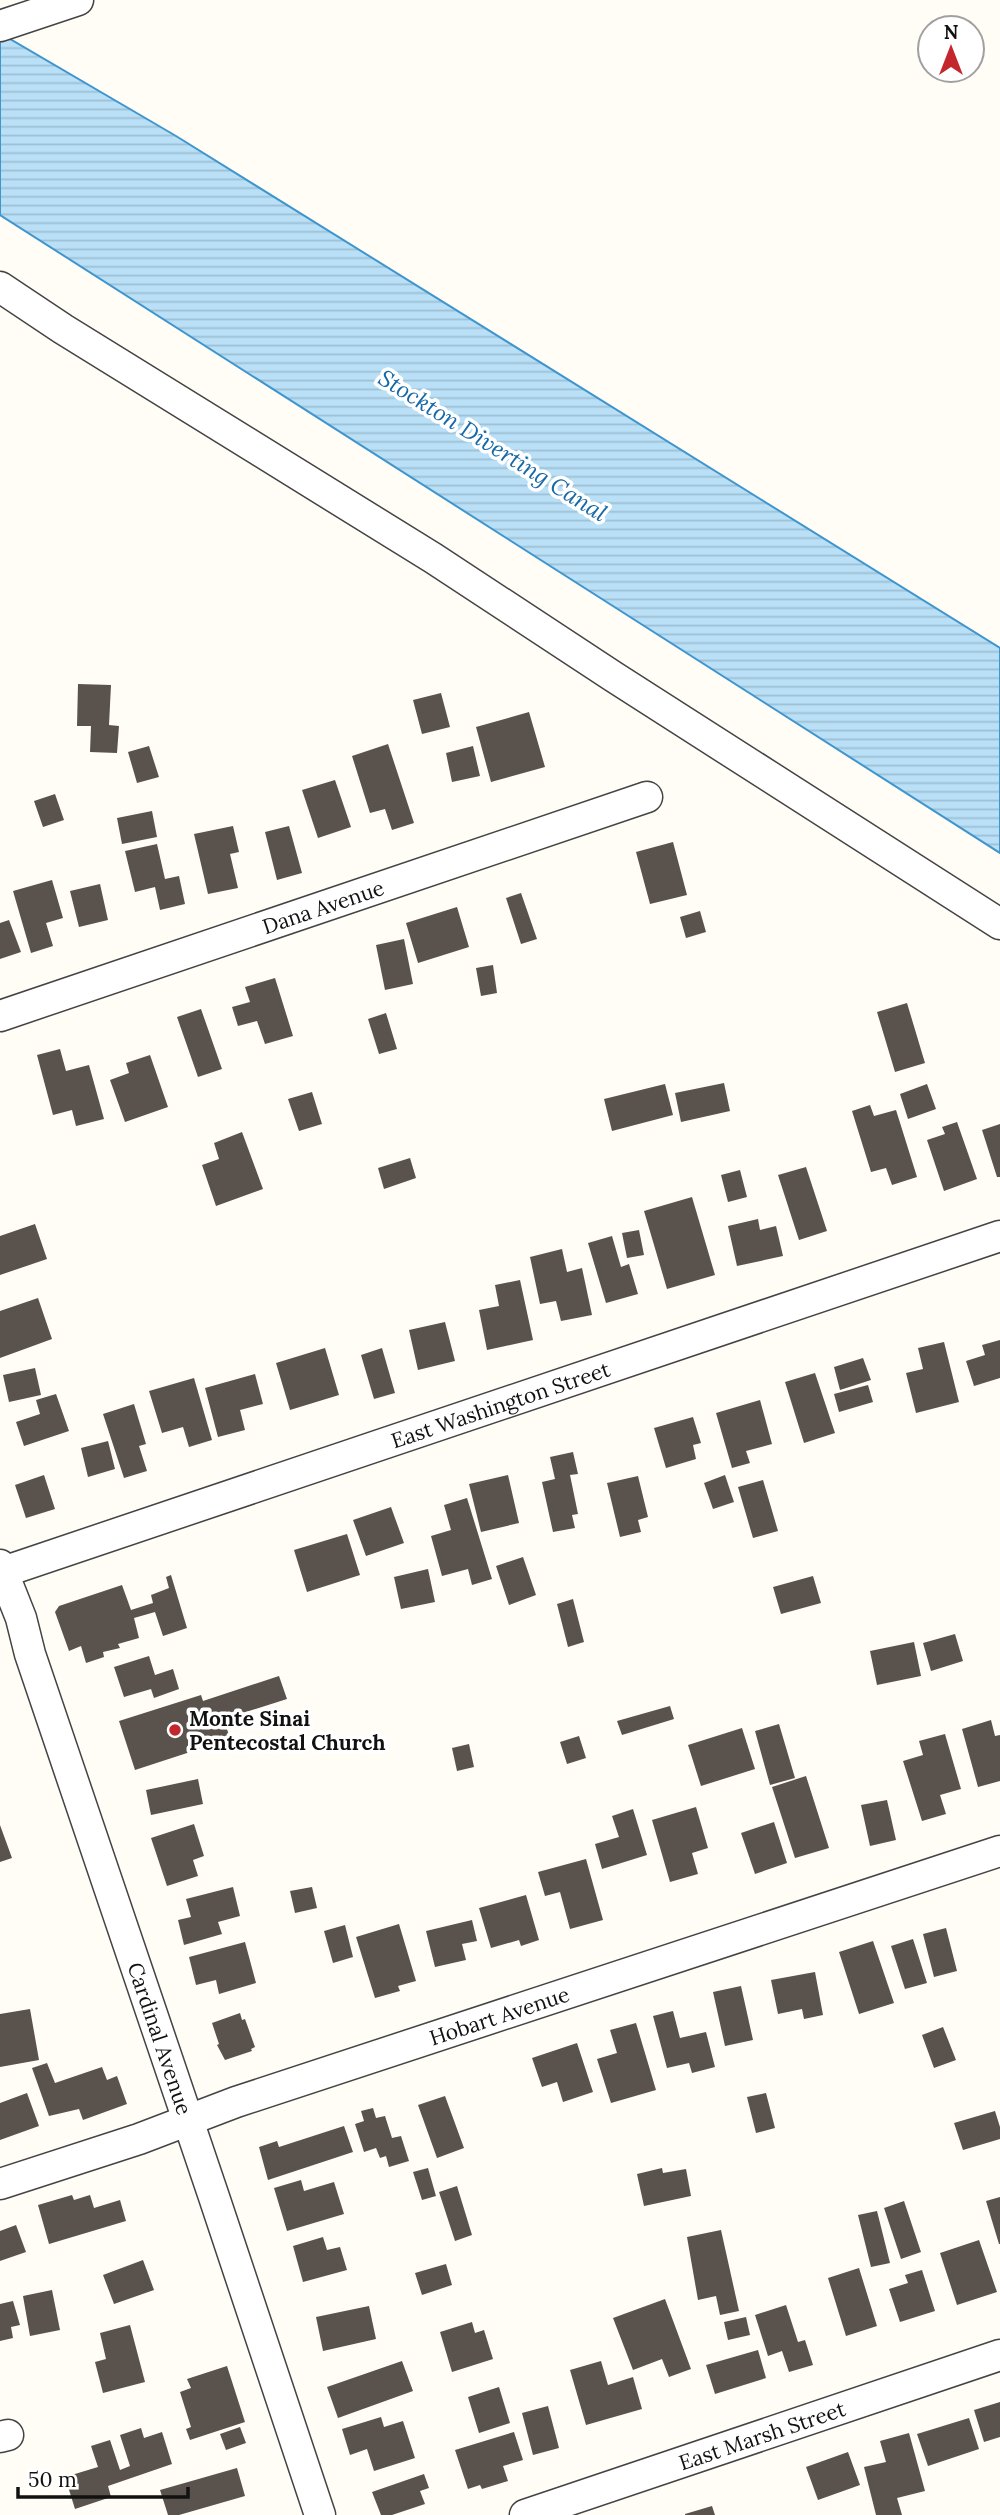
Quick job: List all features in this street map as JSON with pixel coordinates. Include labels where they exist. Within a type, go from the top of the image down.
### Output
[{"type":"street","points":[[0,26],[78,0]]},
{"type":"street","points":[[0,287],[63,329],[433,558],[1000,924]]},
{"type":"street","name":"Dana Avenue","points":[[0,1016],[647,797]]},
{"type":"street","name":"East Washington Street","points":[[1,1570],[1000,1236]]},
{"type":"street","name":"Cardinal Avenue","points":[[1,1570],[21,1618],[30,1654],[320,2515]]},
{"type":"street","name":"Hobart Avenue","points":[[0,2184],[236,2102],[1000,1851]]},
{"type":"street","name":"East Marsh Street","points":[[525,2515],[1000,2355]]},
{"type":"water","name":"Stockton Diverting Canal","points":[[0,33],[176,136],[1000,648],[1000,853],[0,215]]},
{"type":"building","points":[[78,684],[111,685],[109,725],[119,726],[117,753],[90,752],[91,726],[77,726]]},
{"type":"building","points":[[441,693],[450,727],[422,734],[413,700]]},
{"type":"building","points":[[529,712],[545,767],[491,782],[476,727]]},
{"type":"building","points":[[388,744],[414,823],[392,830],[385,809],[370,813],[352,756]]},
{"type":"building","points":[[149,746],[159,777],[137,783],[128,752]]},
{"type":"building","points":[[473,746],[480,776],[452,782],[446,753]]},
{"type":"building","points":[[335,780],[351,827],[318,838],[302,790]]},
{"type":"building","points":[[55,794],[64,820],[43,827],[34,801]]},
{"type":"building","points":[[152,811],[157,837],[122,844],[117,818]]},
{"type":"building","points":[[233,826],[239,852],[230,854],[238,888],[208,894],[194,834]]},
{"type":"building","points":[[289,826],[302,873],[277,880],[265,832]]},
{"type":"building","points":[[673,842],[687,895],[650,904],[636,852]]},
{"type":"building","points":[[157,844],[165,879],[179,876],[185,904],[160,910],[155,887],[135,892],[125,851]]},
{"type":"building","points":[[52,880],[63,918],[46,923],[53,946],[31,953],[13,891]]},
{"type":"building","points":[[100,884],[108,920],[79,927],[70,891]]},
{"type":"building","points":[[521,893],[537,939],[521,944],[506,898]]},
{"type":"building","points":[[457,907],[469,947],[418,963],[406,923]]},
{"type":"building","points":[[700,911],[706,932],[686,938],[680,917]]},
{"type":"building","points":[[9,920],[21,952],[0,959],[0,923]]},
{"type":"building","points":[[404,939],[413,984],[385,990],[376,945]]},
{"type":"building","points":[[493,965],[497,993],[481,996],[476,968]]},
{"type":"building","points":[[275,978],[293,1036],[265,1044],[257,1021],[238,1026],[232,1007],[250,1002],[245,987]]},
{"type":"building","points":[[907,1003],[925,1063],[895,1072],[877,1012]]},
{"type":"building","points":[[201,1009],[222,1069],[198,1077],[177,1017]]},
{"type":"building","points":[[386,1013],[397,1049],[379,1054],[368,1019]]},
{"type":"building","points":[[60,1049],[66,1071],[89,1065],[104,1119],[76,1126],[72,1110],[53,1115],[37,1055]]},
{"type":"building","points":[[150,1055],[168,1107],[125,1122],[110,1080],[129,1073],[126,1063]]},
{"type":"building","points":[[724,1083],[730,1111],[681,1122],[675,1093]]},
{"type":"building","points":[[665,1084],[673,1115],[612,1131],[604,1099]]},
{"type":"building","points":[[927,1084],[936,1109],[908,1119],[900,1094]]},
{"type":"building","points":[[312,1092],[322,1124],[299,1131],[288,1099]]},
{"type":"building","points":[[870,1105],[874,1116],[896,1110],[917,1177],[892,1185],[886,1168],[871,1172],[852,1111]]},
{"type":"building","points":[[957,1122],[977,1179],[944,1191],[927,1140],[945,1134],[942,1127]]},
{"type":"building","points":[[1000,1124],[1000,1177],[997,1177],[982,1130]]},
{"type":"building","points":[[242,1132],[263,1189],[216,1206],[202,1165],[219,1159],[214,1143]]},
{"type":"building","points":[[410,1158],[416,1178],[384,1189],[378,1168]]},
{"type":"building","points":[[806,1167],[827,1231],[799,1240],[778,1175]]},
{"type":"building","points":[[740,1170],[747,1197],[728,1202],[721,1175]]},
{"type":"building","points":[[692,1197],[715,1275],[667,1289],[644,1211]]},
{"type":"building","points":[[758,1219],[760,1230],[776,1226],[783,1256],[737,1266],[728,1226]]},
{"type":"building","points":[[35,1224],[47,1259],[0,1275],[0,1236]]},
{"type":"building","points":[[639,1230],[644,1255],[627,1258],[622,1233]]},
{"type":"building","points":[[612,1236],[621,1267],[629,1264],[638,1294],[606,1303],[588,1243]]},
{"type":"building","points":[[562,1249],[567,1272],[582,1268],[592,1315],[561,1321],[556,1301],[540,1304],[530,1257]]},
{"type":"building","points":[[520,1280],[533,1340],[487,1350],[479,1310],[499,1306],[495,1285]]},
{"type":"building","points":[[38,1298],[52,1339],[0,1358],[0,1311]]},
{"type":"building","points":[[445,1322],[455,1361],[418,1370],[409,1330]]},
{"type":"building","points":[[1000,1340],[1000,1378],[974,1386],[966,1361],[985,1355],[982,1345]]},
{"type":"building","points":[[944,1342],[959,1402],[916,1413],[906,1373],[923,1369],[918,1348]]},
{"type":"building","points":[[325,1348],[339,1395],[290,1410],[276,1363]]},
{"type":"building","points":[[382,1348],[395,1393],[374,1399],[361,1355]]},
{"type":"building","points":[[863,1358],[871,1380],[840,1390],[834,1367]]},
{"type":"building","points":[[35,1368],[41,1395],[9,1402],[3,1375]]},
{"type":"building","points":[[815,1373],[835,1433],[804,1443],[785,1382]]},
{"type":"building","points":[[255,1374],[263,1404],[240,1410],[245,1430],[218,1437],[205,1388]]},
{"type":"building","points":[[194,1378],[212,1440],[189,1447],[183,1427],[162,1433],[149,1391]]},
{"type":"building","points":[[868,1385],[873,1402],[839,1412],[834,1394]]},
{"type":"building","points":[[56,1394],[69,1431],[24,1446],[16,1422],[40,1414],[36,1400]]},
{"type":"building","points":[[760,1400],[772,1444],[746,1451],[750,1463],[732,1468],[716,1413]]},
{"type":"building","points":[[134,1404],[146,1444],[139,1446],[147,1471],[124,1478],[103,1414]]},
{"type":"building","points":[[693,1417],[701,1443],[693,1445],[696,1459],[666,1468],[654,1428]]},
{"type":"building","points":[[108,1441],[115,1469],[88,1477],[81,1448]]},
{"type":"building","points":[[573,1452],[578,1474],[570,1475],[578,1514],[572,1515],[575,1528],[553,1532],[542,1482],[555,1479],[550,1457]]},
{"type":"building","points":[[44,1475],[55,1509],[26,1518],[15,1485]]},
{"type":"building","points":[[508,1475],[519,1523],[481,1532],[469,1484]]},
{"type":"building","points":[[725,1475],[734,1502],[713,1509],[704,1483]]},
{"type":"building","points":[[638,1476],[648,1517],[638,1520],[641,1532],[620,1537],[607,1483]]},
{"type":"building","points":[[763,1480],[778,1531],[753,1538],[738,1487]]},
{"type":"building","points":[[467,1498],[492,1579],[472,1585],[468,1569],[442,1576],[431,1536],[451,1530],[444,1505]]},
{"type":"building","points":[[391,1507],[404,1543],[366,1556],[353,1520]]},
{"type":"building","points":[[347,1534],[360,1575],[307,1592],[294,1550]]},
{"type":"building","points":[[523,1557],[536,1595],[509,1605],[496,1566]]},
{"type":"building","points":[[428,1569],[435,1602],[401,1609],[394,1577]]},
{"type":"building","points":[[171,1575],[187,1628],[163,1636],[155,1612],[134,1618],[139,1638],[118,1644],[120,1648],[103,1652],[104,1657],[86,1663],[81,1646],[69,1651],[55,1612],[59,1606],[122,1585],[131,1610],[153,1603],[151,1595],[169,1588],[166,1577]]},
{"type":"building","points":[[813,1576],[821,1603],[781,1614],[773,1587]]},
{"type":"building","points":[[573,1599],[584,1642],[568,1647],[557,1604]]},
{"type":"building","points":[[955,1634],[963,1661],[931,1671],[923,1643]]},
{"type":"building","points":[[914,1642],[921,1676],[877,1685],[870,1651]]},
{"type":"building","points":[[149,1656],[155,1675],[173,1669],[179,1689],[154,1698],[151,1689],[124,1697],[114,1667]]},
{"type":"building","name":"Monte Sinai Pentecostal Church","points":[[279,1676],[287,1699],[224,1719],[230,1739],[135,1770],[119,1721],[201,1695],[203,1701]]},
{"type":"building","points":[[670,1706],[674,1719],[622,1735],[617,1721]]},
{"type":"building","points":[[991,1720],[995,1736],[1000,1735],[1000,1781],[978,1787],[962,1729]]},
{"type":"building","points":[[779,1724],[795,1778],[770,1785],[755,1731]]},
{"type":"building","points":[[742,1728],[755,1769],[701,1786],[688,1745]]},
{"type":"building","points":[[945,1734],[961,1789],[940,1795],[946,1814],[922,1821],[903,1761],[923,1755],[919,1741]]},
{"type":"building","points":[[579,1736],[586,1758],[567,1764],[560,1742]]},
{"type":"building","points":[[469,1744],[474,1767],[457,1771],[452,1748]]},
{"type":"building","points":[[806,1776],[829,1848],[795,1858],[772,1787]]},
{"type":"building","points":[[198,1779],[203,1804],[151,1815],[146,1790]]},
{"type":"building","points":[[887,1800],[896,1840],[870,1846],[861,1805]]},
{"type":"building","points":[[696,1807],[708,1848],[692,1853],[698,1874],[670,1882],[652,1820]]},
{"type":"building","points":[[633,1809],[647,1855],[602,1869],[595,1844],[619,1837],[612,1816]]},
{"type":"building","points":[[774,1822],[787,1863],[755,1874],[741,1833]]},
{"type":"building","points":[[194,1824],[204,1856],[193,1860],[198,1876],[167,1886],[151,1838]]},
{"type":"building","points":[[0,1825],[12,1858],[0,1862]]},
{"type":"building","points":[[586,1859],[603,1920],[570,1929],[560,1892],[545,1896],[538,1872]]},
{"type":"building","points":[[233,1887],[240,1916],[218,1922],[222,1934],[184,1945],[178,1920],[191,1917],[186,1899]]},
{"type":"building","points":[[312,1887],[317,1908],[295,1913],[290,1891]]},
{"type":"building","points":[[526,1895],[539,1940],[521,1946],[519,1940],[491,1948],[479,1908]]},
{"type":"building","points":[[472,1920],[477,1941],[462,1944],[466,1960],[435,1967],[426,1931]]},
{"type":"building","points":[[399,1924],[416,1981],[398,1986],[400,1991],[375,1998],[356,1937]]},
{"type":"building","points":[[345,1925],[353,1957],[333,1963],[324,1931]]},
{"type":"building","points":[[946,1928],[957,1971],[934,1977],[923,1934]]},
{"type":"building","points":[[913,1939],[927,1983],[905,1989],[891,1946]]},
{"type":"building","points":[[873,1941],[894,2003],[859,2014],[839,1952]]},
{"type":"building","points":[[245,1942],[256,1983],[219,1994],[216,1980],[196,1985],[189,1957]]},
{"type":"building","points":[[815,1972],[823,2015],[804,2019],[802,2009],[778,2014],[771,1980]]},
{"type":"building","points":[[741,1986],[753,2040],[725,2046],[713,1992]]},
{"type":"building","points":[[30,2009],[39,2060],[0,2067],[0,2014]]},
{"type":"building","points":[[673,2011],[680,2038],[706,2032],[715,2067],[692,2073],[689,2063],[667,2068],[653,2016]]},
{"type":"building","points":[[240,2013],[242,2020],[245,2019],[255,2047],[252,2051],[225,2060],[217,2045],[219,2044],[212,2023]]},
{"type":"building","points":[[636,2023],[656,2090],[611,2103],[597,2059],[617,2053],[610,2030]]},
{"type":"building","points":[[943,2027],[956,2060],[934,2068],[922,2035]]},
{"type":"building","points":[[577,2043],[593,2092],[563,2102],[557,2082],[542,2087],[532,2058]]},
{"type":"building","points":[[47,2063],[55,2083],[102,2067],[107,2080],[117,2076],[127,2104],[83,2120],[79,2109],[49,2116],[32,2068]]},
{"type":"building","points":[[27,2093],[39,2126],[0,2140],[0,2103]]},
{"type":"building","points":[[766,2093],[775,2128],[756,2133],[747,2097]]},
{"type":"building","points":[[445,2096],[464,2148],[437,2158],[418,2105]]},
{"type":"building","points":[[373,2108],[376,2118],[385,2116],[392,2138],[401,2136],[409,2161],[389,2167],[386,2156],[380,2158],[376,2148],[364,2152],[355,2124],[364,2121],[361,2111]]},
{"type":"building","points":[[995,2111],[1000,2127],[1000,2139],[963,2150],[954,2123]]},
{"type":"building","points":[[344,2126],[353,2152],[268,2180],[259,2147],[277,2141],[279,2147]]},
{"type":"building","points":[[428,2168],[436,2196],[422,2200],[413,2172]]},
{"type":"building","points":[[662,2168],[663,2173],[686,2169],[691,2196],[644,2206],[637,2174]]},
{"type":"building","points":[[301,2180],[304,2191],[334,2182],[344,2214],[287,2231],[274,2188]]},
{"type":"building","points":[[457,2186],[472,2235],[455,2241],[439,2192]]},
{"type":"building","points":[[72,2195],[74,2200],[90,2195],[94,2208],[120,2200],[126,2221],[49,2244],[38,2205]]},
{"type":"building","points":[[1000,2197],[1000,2244],[999,2244],[986,2201]]},
{"type":"building","points":[[904,2201],[921,2252],[901,2259],[884,2208]]},
{"type":"building","points":[[877,2211],[890,2263],[871,2267],[858,2215]]},
{"type":"building","points":[[16,2225],[26,2252],[0,2261],[0,2231]]},
{"type":"building","points":[[721,2230],[739,2311],[720,2315],[716,2296],[698,2300],[687,2237]]},
{"type":"building","points":[[323,2237],[327,2250],[340,2247],[347,2270],[303,2282],[293,2246]]},
{"type":"building","points":[[979,2240],[997,2292],[957,2305],[940,2253]]},
{"type":"building","points":[[143,2260],[154,2290],[114,2304],[103,2275]]},
{"type":"building","points":[[446,2264],[452,2285],[422,2295],[415,2273]]},
{"type":"building","points":[[859,2268],[877,2326],[846,2336],[828,2278]]},
{"type":"building","points":[[922,2270],[935,2311],[900,2322],[889,2289],[908,2283],[905,2275]]},
{"type":"building","points":[[52,2290],[60,2330],[30,2336],[23,2296]]},
{"type":"building","points":[[665,2299],[691,2369],[669,2377],[662,2359],[633,2370],[613,2318]]},
{"type":"building","points":[[13,2301],[20,2325],[11,2327],[13,2338],[0,2341],[0,2304]]},
{"type":"building","points":[[786,2305],[798,2342],[805,2340],[813,2365],[789,2372],[782,2351],[768,2356],[755,2315]]},
{"type":"building","points":[[369,2306],[376,2339],[323,2351],[316,2317]]},
{"type":"building","points":[[746,2317],[750,2335],[728,2340],[724,2322]]},
{"type":"building","points":[[472,2322],[475,2333],[484,2330],[493,2359],[452,2372],[440,2332]]},
{"type":"building","points":[[130,2325],[145,2382],[103,2393],[95,2362],[106,2359],[100,2333]]},
{"type":"building","points":[[758,2350],[766,2378],[715,2394],[706,2365]]},
{"type":"building","points":[[402,2361],[413,2391],[338,2418],[327,2387]]},
{"type":"building","points":[[601,2361],[608,2385],[633,2377],[642,2409],[586,2425],[570,2370]]},
{"type":"building","points":[[227,2366],[245,2422],[190,2440],[186,2429],[191,2427],[180,2392],[191,2388],[187,2379]]},
{"type":"building","points":[[499,2387],[510,2423],[479,2433],[468,2397]]},
{"type":"building","points":[[1000,2402],[1000,2437],[984,2442],[974,2410]]},
{"type":"building","points":[[548,2406],[559,2448],[533,2455],[522,2413]]},
{"type":"building","points":[[381,2417],[384,2427],[403,2421],[415,2458],[374,2471],[367,2449],[350,2455],[342,2429]]},
{"type":"building","points":[[969,2418],[979,2449],[928,2466],[917,2434]]},
{"type":"building","points":[[240,2427],[246,2443],[226,2450],[220,2434]]},
{"type":"building","points":[[141,2428],[144,2438],[162,2432],[172,2464],[108,2486],[111,2497],[75,2509],[65,2477],[98,2467],[91,2446],[110,2440],[120,2470],[130,2466],[120,2435]]},
{"type":"building","points":[[514,2432],[523,2460],[503,2466],[508,2481],[482,2489],[480,2485],[468,2489],[455,2450]]},
{"type":"building","points":[[909,2433],[925,2491],[897,2498],[902,2515],[876,2515],[864,2467],[886,2462],[880,2441]]},
{"type":"building","points":[[848,2452],[860,2485],[818,2500],[806,2467]]},
{"type":"building","points":[[237,2468],[245,2496],[179,2515],[168,2515],[160,2490]]},
{"type":"building","points":[[424,2474],[429,2488],[420,2491],[425,2504],[392,2515],[381,2515],[372,2492]]},
{"type":"building","points":[[712,2506],[715,2515],[685,2515],[685,2514]]},
{"type":"place","name":"Monte Sinai Pentecostal Church","points":[[175,1730]]}]
